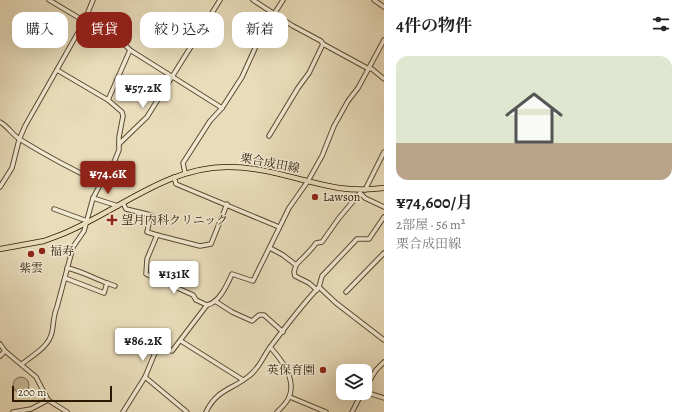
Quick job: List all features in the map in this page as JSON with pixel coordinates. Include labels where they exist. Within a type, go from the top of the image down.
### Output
[{"type":"main road","name":"栗合成田線","points":[[0,249],[44,241],[121,205],[174,177],[185,173],[212,168],[240,167],[261,170],[337,188],[362,191],[384,188]]},
{"type":"street","points":[[49,0],[76,17]]},
{"type":"street","points":[[88,12],[93,0]]},
{"type":"street","points":[[119,144],[147,117],[220,0]]},
{"type":"street","points":[[253,0],[271,12]]},
{"type":"street","points":[[275,12],[283,0]]},
{"type":"street","points":[[374,0],[384,7]]},
{"type":"street","points":[[288,22],[321,41],[323,44],[367,68],[372,69],[384,78]]},
{"type":"street","points":[[0,187],[12,168],[19,140],[35,107],[76,36]]},
{"type":"street","points":[[123,412],[145,377],[157,348],[161,347],[172,350],[207,305],[215,301],[227,286],[232,274],[253,281],[288,208],[308,181],[322,156],[334,126],[350,96],[358,88],[367,68],[384,40]]},
{"type":"street","points":[[269,136],[298,88],[309,73],[323,44]]},
{"type":"street","points":[[185,173],[184,163],[210,121],[222,108],[242,77],[255,48]]},
{"type":"street","points":[[108,100],[130,50],[222,108]]},
{"type":"street","points":[[22,364],[44,346],[50,337],[53,316],[73,247],[84,231],[93,198],[101,183],[110,172],[119,150],[123,116],[122,112],[108,100],[57,70]]},
{"type":"street","points":[[0,122],[10,129],[19,140],[53,161],[101,183]]},
{"type":"street","points":[[384,152],[362,191],[338,218],[322,242],[316,243],[309,254],[303,256],[296,265],[294,272],[295,276],[318,288],[384,340]]},
{"type":"street","points":[[174,177],[176,184],[227,204],[278,227]]},
{"type":"street","points":[[362,191],[365,198],[384,207]]},
{"type":"street","points":[[93,198],[121,205],[126,208],[150,215],[147,232],[200,246],[211,244],[227,204]]},
{"type":"street","points":[[54,209],[86,222]]},
{"type":"street","points":[[206,412],[210,403],[218,394],[243,380],[258,368],[270,347],[318,288],[322,276],[357,239],[368,239],[384,217]]},
{"type":"street","points":[[156,235],[147,259],[146,274],[193,295],[196,300],[207,305]]},
{"type":"street","points":[[270,248],[283,255],[296,265]]},
{"type":"street","points":[[346,292],[384,253]]},
{"type":"street","points":[[67,268],[86,272],[94,278],[115,286]]},
{"type":"street","points":[[65,278],[104,293],[107,283]]},
{"type":"street","points":[[215,301],[232,312],[252,320],[260,315],[264,315],[283,332]]},
{"type":"street","points":[[181,340],[243,380]]},
{"type":"street","points":[[0,344],[5,351],[36,377],[48,400],[67,412]]},
{"type":"street","points":[[270,347],[286,364],[290,383],[290,396],[277,412]]},
{"type":"street","points":[[0,356],[5,351]]},
{"type":"street","points":[[372,377],[384,362]]},
{"type":"street","points":[[145,377],[187,412]]},
{"type":"street","points":[[372,394],[384,398]]},
{"type":"street","points":[[290,396],[326,412]]},
{"type":"street","points":[[13,412],[31,409],[48,400]]},
{"type":"street","points":[[352,412],[358,400]]},
{"type":"shaded area","points":[[21,377],[28,382],[29,385],[24,392],[21,393],[14,388],[13,385],[18,378]]},
{"type":"place","name":"Lawson","points":[[315,197]]},
{"type":"place","name":"望月内科クリニック","points":[[112,220]]},
{"type":"place","name":"福寿","points":[[42,251]]},
{"type":"place","name":"紫雲","points":[[31,254]]},
{"type":"place","name":"英保育園","points":[[323,370]]}]
